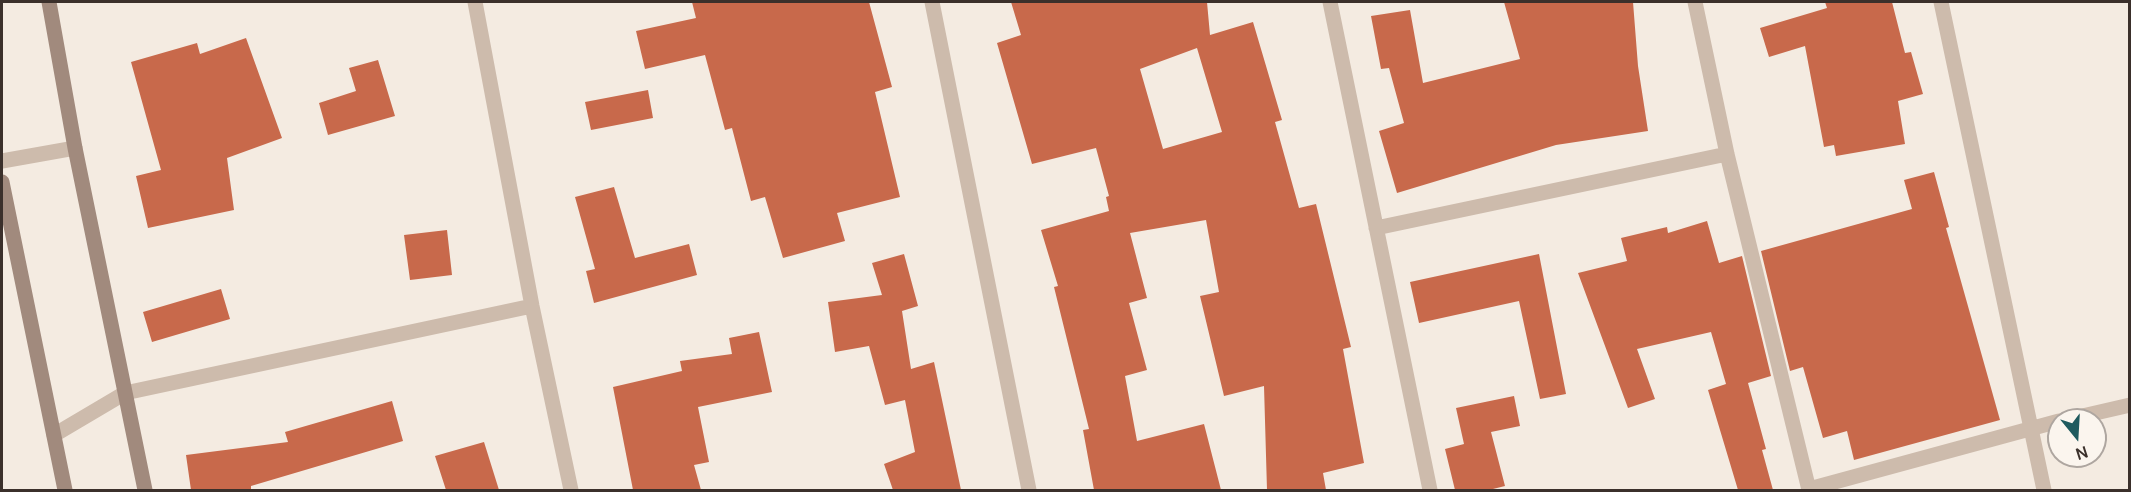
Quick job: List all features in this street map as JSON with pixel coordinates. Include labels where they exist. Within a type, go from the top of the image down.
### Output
[{"type":"street","points":[[49,2],[75,148],[146,490]]},
{"type":"street","points":[[475,2],[532,306],[571,490]]},
{"type":"street","points":[[932,2],[1029,490]]},
{"type":"street","points":[[1330,2],[1430,490]]},
{"type":"street","points":[[1695,2],[1727,154],[1809,490],[2047,425]]},
{"type":"street","points":[[1941,2],[2044,490]]},
{"type":"street","points":[[2,161],[75,148]]},
{"type":"street","points":[[1376,228],[1727,154]]},
{"type":"street","points":[[2,182],[65,490]]},
{"type":"street","points":[[54,435],[125,393],[532,306]]},
{"type":"street","points":[[2107,410],[2130,405]]},
{"type":"building","points":[[692,2],[869,2],[892,87],[875,92],[900,197],[837,213],[845,241],[783,258],[765,197],[751,201],[732,128],[725,130],[705,55],[645,69],[636,31],[696,18]]},
{"type":"building","points":[[1011,2],[1207,2],[1210,35],[1253,22],[1282,120],[1275,122],[1299,208],[1316,204],[1351,347],[1343,349],[1364,463],[1323,473],[1326,490],[1267,490],[1264,386],[1224,396],[1200,296],[1219,292],[1206,220],[1130,233],[1147,298],[1129,303],[1147,370],[1125,376],[1137,441],[1204,424],[1221,490],[1094,490],[1083,430],[1089,429],[1054,287],[1058,286],[1041,230],[1109,211],[1106,197],[1109,196],[1096,148],[1032,164],[997,43],[1021,35]],"holes":[[[1197,48],[1222,132],[1163,149],[1140,69]]]},
{"type":"building","points":[[1504,2],[1633,2],[1638,66],[1648,131],[1556,145],[1397,193],[1379,131],[1404,123],[1389,68],[1381,69],[1371,16],[1410,10],[1423,83],[1520,59]]},
{"type":"building","points":[[1825,2],[1892,2],[1905,53],[1911,52],[1923,94],[1898,101],[1905,144],[1836,156],[1834,145],[1824,147],[1805,46],[1769,57],[1760,28],[1827,8]]},
{"type":"building","points":[[246,38],[282,138],[227,158],[234,210],[148,228],[136,176],[161,170],[131,62],[197,43],[200,54]]},
{"type":"building","points":[[378,60],[395,116],[328,135],[319,103],[356,91],[349,68]]},
{"type":"building","points":[[648,90],[653,118],[591,130],[585,102]]},
{"type":"building","points":[[1934,172],[1949,227],[1946,228],[2000,420],[1854,460],[1847,431],[1823,438],[1803,367],[1790,371],[1761,251],[1912,209],[1904,180]]},
{"type":"building","points":[[614,187],[635,258],[689,244],[697,275],[594,303],[586,271],[595,269],[575,197]]},
{"type":"building","points":[[1707,221],[1719,263],[1742,256],[1771,376],[1748,383],[1766,449],[1762,450],[1773,490],[1738,490],[1708,390],[1726,384],[1711,332],[1637,349],[1655,399],[1628,408],[1578,273],[1627,261],[1621,238],[1667,227],[1668,233]]},
{"type":"building","points":[[447,230],[452,275],[410,280],[404,235]]},
{"type":"building","points":[[904,254],[918,306],[902,311],[911,369],[934,362],[961,490],[893,490],[884,464],[915,452],[905,400],[885,405],[869,346],[835,352],[828,302],[882,295],[872,263]]},
{"type":"building","points":[[1539,254],[1566,394],[1540,399],[1519,301],[1419,323],[1410,282]]},
{"type":"building","points":[[221,289],[230,319],[152,342],[143,312]]},
{"type":"building","points":[[759,332],[772,392],[698,407],[709,462],[694,465],[701,490],[633,490],[613,387],[682,371],[680,361],[732,354],[729,338]]},
{"type":"building","points":[[1514,396],[1520,426],[1491,432],[1505,486],[1489,490],[1455,490],[1445,449],[1464,444],[1456,408]]},
{"type":"building","points":[[392,401],[403,441],[251,486],[251,490],[191,490],[186,455],[288,442],[285,432]]},
{"type":"building","points":[[484,442],[499,490],[446,490],[435,456]]}]
